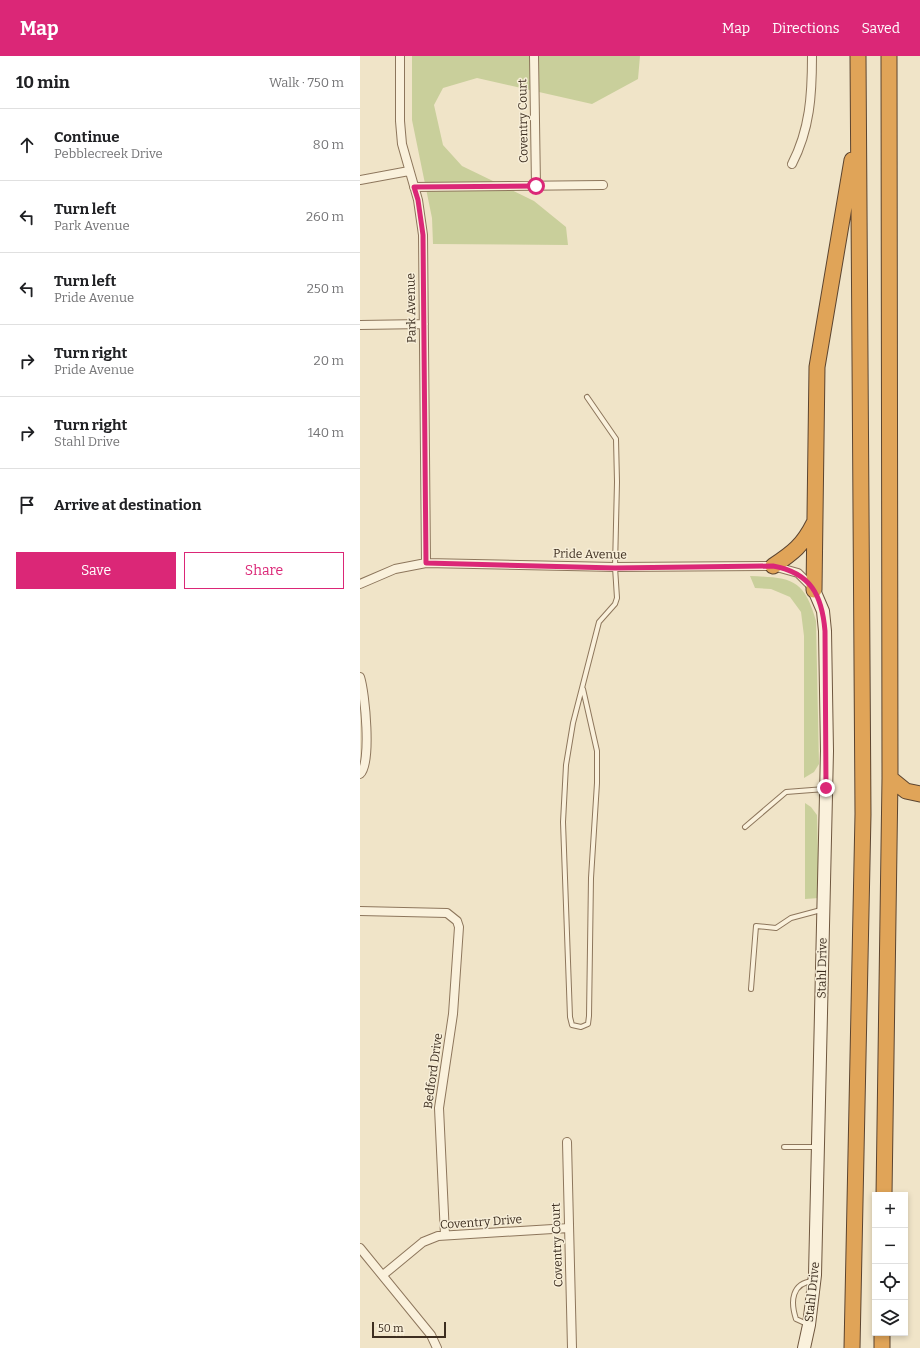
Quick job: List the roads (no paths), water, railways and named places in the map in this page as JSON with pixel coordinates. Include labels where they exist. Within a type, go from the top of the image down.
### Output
[{"type":"highway","points":[[852,1348],[863,814],[858,56]]},
{"type":"highway","points":[[884,1192],[890,778],[889,56]]},
{"type":"highway","points":[[814,590],[817,368],[858,119]]},
{"type":"highway","points":[[773,566],[792,554],[806,540],[815,522]]},
{"type":"highway","points":[[890,778],[906,791],[920,794]]},
{"type":"highway","points":[[882,1336],[882,1348]]},
{"type":"main road","name":"Stahl Drive","points":[[804,1348],[809,1325],[815,1281],[826,788],[824,611],[814,590]]},
{"type":"street","name":"Park Avenue","points":[[400,56],[400,120],[402,144],[418,200],[423,235],[426,563]]},
{"type":"street","name":"Coventry Court","points":[[534,56],[536,186]]},
{"type":"street","points":[[792,164],[801,146],[810,113],[812,56]]},
{"type":"street","points":[[360,180],[409,172]]},
{"type":"street","points":[[414,187],[603,185]]},
{"type":"street","points":[[360,325],[424,324]]},
{"type":"street","name":"Pride Avenue","points":[[360,584],[395,569],[426,563],[615,568],[773,566],[798,573],[814,590]]},
{"type":"street","points":[[360,677],[365,697],[366,762],[360,774]]},
{"type":"street","name":"Bedford Drive","points":[[360,911],[447,913],[453,916],[457,921],[459,934],[454,1014],[439,1108],[445,1235]]},
{"type":"street","name":"Coventry Court","points":[[567,1142],[572,1348]]},
{"type":"street","name":"Coventry Drive","points":[[383,1275],[423,1242],[438,1236],[569,1228]]},
{"type":"street","points":[[360,1248],[431,1335],[437,1348]]},
{"type":"lane","points":[[583,689],[597,751],[598,783],[591,878],[590,1016],[588,1024],[581,1027],[572,1025],[570,1017],[563,822],[566,766],[573,723],[583,689],[599,622],[615,604],[617,598],[615,568],[616,438],[587,396]]},
{"type":"lane","points":[[745,827],[786,792],[826,788]]},
{"type":"lane","points":[[751,989],[756,926],[776,928],[791,918],[823,910]]},
{"type":"lane","points":[[784,1147],[818,1147]]},
{"type":"lane","points":[[809,1325],[796,1319],[794,1302],[795,1290],[800,1284],[815,1281]]}]
